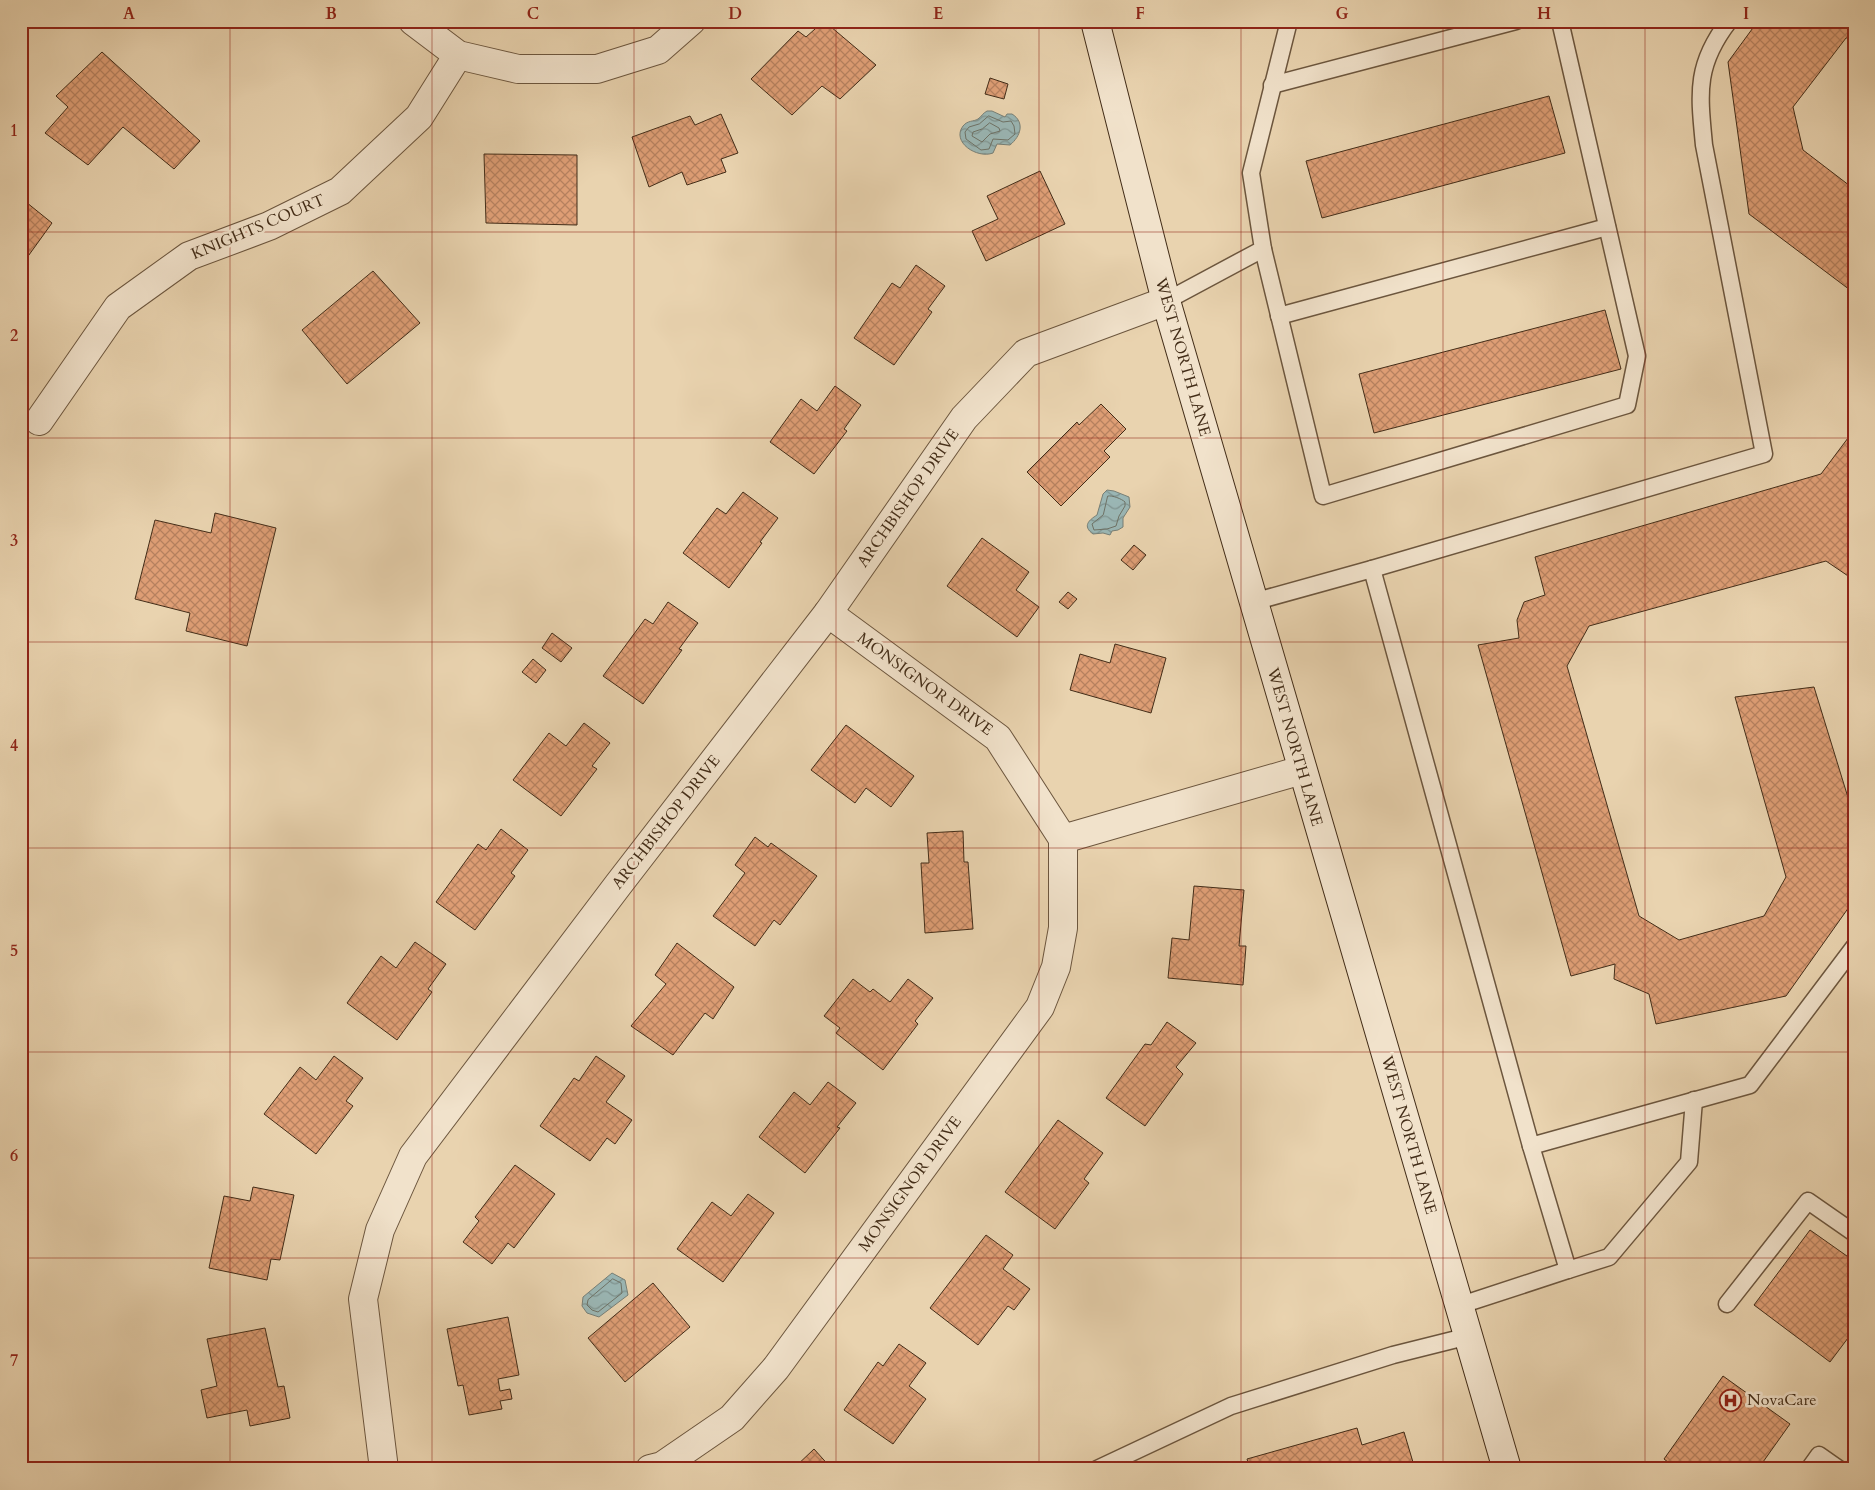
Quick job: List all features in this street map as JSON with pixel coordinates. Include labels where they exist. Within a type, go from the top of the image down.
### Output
[{"type":"street","points":[[413,21],[458,55],[518,69],[597,69],[658,50],[691,21]]},
{"type":"street","name":"WEST NORTH LANE","points":[[1095,21],[1166,301],[1507,1469]]},
{"type":"street","name":"KNIGHTS COURT","points":[[39,421],[118,307],[189,256],[269,226],[340,191],[419,118],[458,55]]},
{"type":"street","name":"ARCHBISHOP DRIVE","points":[[384,1469],[364,1299],[380,1230],[413,1156],[828,612],[964,418],[1026,353],[1166,301]]},
{"type":"street","name":"MONSIGNOR DRIVE","points":[[650,1469],[662,1466],[732,1418],[776,1368],[1040,1007],[1056,967],[1064,928],[1064,839],[998,738],[828,612]]},
{"type":"street","points":[[1064,839],[1302,770]]},
{"type":"lane","points":[[1289,21],[1251,174],[1263,249],[1323,496],[1627,406],[1637,356],[1560,21]]},
{"type":"lane","points":[[1272,85],[1516,21]]},
{"type":"lane","points":[[1253,602],[1764,454],[1704,145],[1700,96],[1704,64],[1718,36],[1730,21]]},
{"type":"lane","points":[[1280,316],[1607,227]]},
{"type":"lane","points":[[1166,301],[1263,249]]},
{"type":"lane","points":[[1372,569],[1568,1270]]},
{"type":"lane","points":[[1532,1146],[1750,1085],[1854,947]]},
{"type":"lane","points":[[1458,1306],[1609,1258],[1689,1162],[1694,1100]]},
{"type":"lane","points":[[1727,1304],[1808,1202],[1854,1233]]},
{"type":"lane","points":[[1098,1469],[1231,1406],[1393,1355],[1469,1336]]},
{"type":"lane","points":[[1809,1469],[1819,1456],[1839,1469]]},
{"type":"water","points":[[987,111],[992,111],[1005,117],[1007,114],[1012,114],[1019,121],[1020,129],[1017,137],[1010,145],[997,144],[993,153],[980,154],[963,143],[960,138],[960,132],[965,124],[978,119]]},
{"type":"water","points":[[1107,490],[1129,497],[1130,507],[1123,518],[1123,527],[1112,531],[1110,535],[1103,533],[1093,534],[1087,526],[1091,519],[1097,515],[1103,494]]},
{"type":"water","points":[[612,1273],[625,1280],[628,1295],[599,1317],[587,1313],[582,1306],[583,1297]]},
{"type":"building","points":[[824,21],[876,65],[840,99],[822,86],[792,115],[751,79],[798,31],[806,37]]},
{"type":"building","points":[[1758,21],[1854,21],[1854,37],[1846,38],[1793,107],[1803,150],[1854,189],[1854,293],[1749,214],[1728,62]]},
{"type":"building","points":[[102,52],[200,141],[174,169],[123,127],[88,165],[45,133],[68,107],[56,96]]},
{"type":"building","points":[[990,78],[1008,84],[1004,99],[985,94]]},
{"type":"building","points":[[1549,96],[1565,153],[1322,218],[1306,161]]},
{"type":"building","points":[[721,114],[738,153],[721,159],[726,172],[687,185],[682,172],[649,187],[632,137],[690,116],[695,125]]},
{"type":"building","points":[[484,154],[577,155],[577,225],[486,223]]},
{"type":"building","points":[[1040,171],[1065,224],[986,261],[972,231],[998,219],[987,196]]},
{"type":"building","points":[[21,198],[52,223],[21,266]]},
{"type":"building","points":[[916,265],[945,286],[928,309],[932,312],[894,365],[854,338],[892,283],[900,288]]},
{"type":"building","points":[[373,271],[420,323],[347,384],[302,330]]},
{"type":"building","points":[[1605,310],[1621,369],[1374,433],[1359,374]]},
{"type":"building","points":[[835,386],[861,405],[844,429],[847,431],[814,474],[770,442],[801,399],[817,411]]},
{"type":"building","points":[[1101,404],[1126,429],[1104,451],[1110,457],[1061,506],[1027,472],[1077,422],[1079,425]]},
{"type":"building","points":[[1854,430],[1854,580],[1826,561],[1589,626],[1567,666],[1639,916],[1679,940],[1764,916],[1786,877],[1735,697],[1814,687],[1854,817],[1854,900],[1786,996],[1656,1024],[1649,994],[1614,979],[1615,964],[1571,976],[1478,645],[1519,638],[1517,620],[1524,602],[1545,595],[1535,557],[1821,474]]},
{"type":"building","points":[[743,492],[778,518],[729,588],[683,553],[717,508],[726,514]]},
{"type":"building","points":[[215,513],[276,528],[247,646],[186,631],[190,613],[135,599],[155,520],[211,533]]},
{"type":"building","points":[[982,538],[1029,572],[1016,590],[1039,607],[1017,637],[947,586]]},
{"type":"building","points":[[1134,545],[1146,555],[1133,570],[1121,560]]},
{"type":"building","points":[[1068,592],[1077,599],[1068,609],[1059,602]]},
{"type":"building","points":[[668,602],[698,623],[679,649],[682,650],[643,704],[603,676],[645,619],[653,624]]},
{"type":"building","points":[[552,633],[572,648],[561,662],[542,648]]},
{"type":"building","points":[[1115,644],[1166,658],[1151,713],[1070,690],[1080,654],[1110,663]]},
{"type":"building","points":[[533,659],[546,670],[536,683],[522,672]]},
{"type":"building","points":[[584,723],[610,743],[592,766],[597,769],[561,816],[513,780],[549,733],[566,746]]},
{"type":"building","points":[[846,725],[914,776],[891,807],[866,788],[855,803],[811,770]]},
{"type":"building","points":[[501,829],[528,850],[511,873],[515,876],[475,930],[436,902],[478,844],[486,850]]},
{"type":"building","points":[[963,831],[964,862],[968,862],[973,929],[925,933],[921,863],[929,863],[927,833]]},
{"type":"building","points":[[755,837],[768,847],[771,843],[817,876],[780,925],[774,920],[755,946],[713,916],[745,873],[735,865]]},
{"type":"building","points":[[1194,886],[1244,890],[1239,946],[1246,946],[1243,985],[1168,978],[1172,938],[1189,940]]},
{"type":"building","points":[[415,942],[446,964],[428,989],[432,992],[397,1040],[347,1003],[381,956],[396,968]]},
{"type":"building","points":[[677,943],[734,987],[713,1019],[705,1013],[673,1055],[631,1026],[666,984],[655,975]]},
{"type":"building","points":[[853,979],[870,992],[873,989],[890,1002],[908,979],[933,998],[915,1021],[918,1024],[883,1070],[836,1033],[840,1028],[824,1016]]},
{"type":"building","points":[[1167,1022],[1196,1043],[1176,1067],[1183,1074],[1145,1126],[1106,1098],[1145,1044],[1151,1045]]},
{"type":"building","points":[[334,1056],[363,1078],[346,1101],[353,1106],[316,1154],[264,1114],[300,1067],[316,1080]]},
{"type":"building","points":[[596,1056],[625,1076],[606,1102],[632,1120],[615,1144],[607,1138],[590,1161],[540,1126],[574,1078],[579,1081]]},
{"type":"building","points":[[828,1082],[856,1103],[837,1127],[840,1128],[805,1173],[759,1137],[794,1092],[810,1105]]},
{"type":"building","points":[[1058,1120],[1103,1153],[1084,1179],[1089,1183],[1055,1229],[1005,1192]]},
{"type":"building","points":[[515,1165],[555,1194],[514,1248],[508,1243],[492,1264],[463,1242],[479,1221],[475,1217]]},
{"type":"building","points":[[253,1187],[294,1195],[280,1260],[271,1259],[267,1280],[209,1268],[224,1196],[250,1201]]},
{"type":"building","points":[[748,1194],[774,1213],[723,1282],[677,1249],[712,1202],[731,1216]]},
{"type":"building","points":[[1810,1230],[1854,1261],[1854,1330],[1830,1362],[1754,1305]]},
{"type":"building","points":[[986,1235],[1013,1255],[1003,1269],[1030,1289],[1014,1310],[1008,1306],[978,1345],[930,1308]]},
{"type":"building","points":[[653,1283],[690,1327],[625,1382],[588,1338]]},
{"type":"building","points":[[508,1317],[519,1375],[498,1379],[500,1391],[510,1389],[512,1399],[500,1401],[502,1409],[469,1415],[463,1385],[458,1386],[447,1329]]},
{"type":"building","points":[[265,1328],[278,1387],[284,1386],[290,1418],[250,1426],[247,1410],[207,1418],[201,1390],[217,1386],[207,1339]]},
{"type":"building","points":[[899,1344],[926,1363],[909,1386],[926,1399],[893,1444],[844,1410],[878,1362],[883,1366]]},
{"type":"building","name":"NovaCare","points":[[1723,1376],[1790,1424],[1758,1469],[1677,1469],[1664,1459]]},
{"type":"building","points":[[1357,1428],[1362,1445],[1404,1432],[1415,1469],[1250,1469],[1247,1459]]},
{"type":"building","points":[[814,1449],[832,1469],[793,1469]]},
{"type":"place","name":"NovaCare","points":[[1731,1400]]}]
